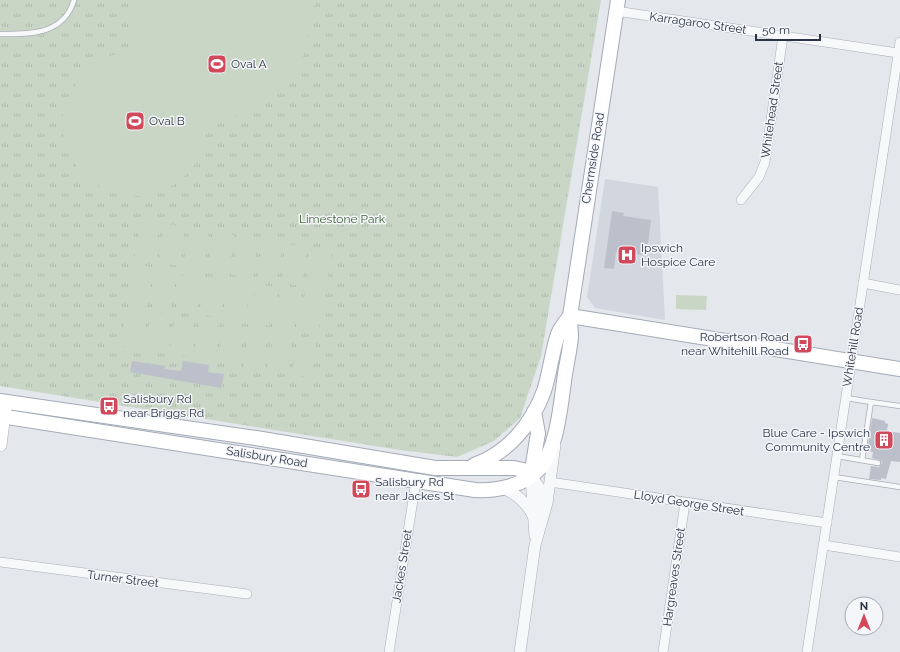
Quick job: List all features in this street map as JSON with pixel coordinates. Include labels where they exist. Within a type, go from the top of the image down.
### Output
[{"type":"main road","name":"Chermside Road","points":[[558,417],[571,337],[570,316],[617,6]]},
{"type":"main road","name":"Chermside Road","points":[[531,476],[538,433],[534,410],[544,390],[559,332],[570,316]]},
{"type":"main road","points":[[570,316],[900,369]]},
{"type":"main road","points":[[0,445],[3,402]]},
{"type":"main road","name":"Salisbury Road","points":[[3,402],[256,438],[419,465],[454,469],[504,467],[523,470],[531,476]]},
{"type":"main road","name":"Salisbury Road","points":[[454,469],[483,462],[504,449],[522,431],[534,410]]},
{"type":"main road","name":"Salisbury Road","points":[[2,417],[475,490],[502,488],[515,485],[531,476],[539,469],[548,454],[558,417]]},
{"type":"main road","points":[[416,481],[419,465]]},
{"type":"street","name":"Karragaroo Street","points":[[617,6],[783,36],[898,53]]},
{"type":"street","name":"Whitehead Street","points":[[741,200],[759,177],[765,162],[783,36]]},
{"type":"street","name":"Whitehill Road","points":[[807,652],[863,284],[896,99],[898,53],[900,42]]},
{"type":"street","points":[[863,284],[900,290]]},
{"type":"street","name":"Chermside Road","points":[[520,652],[538,521],[550,482],[558,417]]},
{"type":"street","name":"Chermside Road","points":[[531,476],[538,521]]},
{"type":"street","name":"Jackes Street","points":[[389,652],[416,481]]},
{"type":"street","name":"Lloyd George Street","points":[[550,482],[827,523]]},
{"type":"street","points":[[502,488],[515,494],[527,506],[538,521]]},
{"type":"street","name":"Hargreaves Street","points":[[663,652],[685,503]]},
{"type":"street","points":[[824,545],[900,557]]},
{"type":"street","name":"Turner Street","points":[[0,562],[247,594]]},
{"type":"lane","points":[[0,34],[42,32],[53,29],[64,20],[72,8],[74,0]]},
{"type":"lane","points":[[846,398],[900,406]]},
{"type":"lane","points":[[862,460],[872,402]]},
{"type":"lane","points":[[837,456],[878,463]]},
{"type":"lane","points":[[834,477],[900,487]]},
{"type":"shaded area","name":"Ipswich Hospice Care","points":[[605,179],[658,187],[665,320],[595,308],[587,297]]},
{"type":"green space","name":"Limestone Park","points":[[0,0],[601,0],[541,356],[520,418],[494,441],[457,457],[400,450],[0,386]]},
{"type":"green space","points":[[130,0],[316,0],[300,68],[261,103],[228,120],[207,122],[207,131],[203,148],[190,171],[176,183],[150,195],[124,195],[101,187],[82,172],[68,152],[62,129],[65,104],[82,76],[105,58],[112,55],[130,52]]},
{"type":"green space","points":[[141,220],[160,223],[154,262],[134,259]]},
{"type":"green space","points":[[165,224],[185,227],[178,266],[159,263]]},
{"type":"green space","points":[[190,228],[209,231],[203,270],[183,267]]},
{"type":"green space","points":[[214,232],[234,235],[228,274],[208,271]]},
{"type":"green space","points":[[239,236],[258,239],[252,278],[232,275]]},
{"type":"green space","points":[[263,240],[283,243],[276,282],[257,279]]},
{"type":"green space","points":[[288,244],[307,247],[301,286],[282,283]]},
{"type":"green space","points":[[312,248],[332,251],[326,290],[306,287]]},
{"type":"green space","points":[[134,264],[153,267],[147,306],[127,302]]},
{"type":"green space","points":[[158,268],[177,271],[171,310],[152,306]]},
{"type":"green space","points":[[183,272],[202,275],[196,314],[176,311]]},
{"type":"green space","points":[[207,276],[226,279],[220,318],[201,315]]},
{"type":"green space","points":[[232,280],[251,283],[245,322],[225,319]]},
{"type":"green space","points":[[256,284],[276,287],[269,326],[250,323]]},
{"type":"green space","points":[[281,288],[300,291],[294,330],[274,327]]},
{"type":"green space","points":[[305,292],[325,295],[318,334],[299,331]]},
{"type":"green space","points":[[676,295],[707,296],[706,310],[676,309]]},
{"type":"green space","points":[[126,308],[146,311],[139,349],[120,346]]},
{"type":"green space","points":[[151,312],[170,315],[164,353],[145,350]]},
{"type":"green space","points":[[175,316],[195,319],[188,357],[169,354]]},
{"type":"green space","points":[[200,320],[219,323],[213,362],[193,358]]},
{"type":"green space","points":[[224,324],[244,327],[238,366],[218,362]]},
{"type":"green space","points":[[249,328],[268,331],[262,370],[243,367]]},
{"type":"green space","points":[[274,332],[293,335],[287,374],[267,370]]},
{"type":"green space","points":[[298,336],[317,339],[311,378],[292,374]]},
{"type":"building","points":[[612,211],[624,213],[623,216],[651,220],[648,244],[644,244],[642,255],[616,252],[614,269],[604,268]]},
{"type":"building","points":[[132,361],[165,366],[164,369],[181,371],[183,361],[209,365],[208,372],[224,374],[221,388],[130,372]]},
{"type":"building","points":[[872,418],[885,421],[885,423],[888,424],[887,431],[900,433],[900,462],[891,461],[886,479],[881,478],[881,480],[869,479],[871,466],[879,467],[882,463],[880,460],[872,458],[873,452],[867,451]]},
{"type":"place","name":"Oval A","points":[[217,64]]},
{"type":"place","name":"Oval B","points":[[135,121]]},
{"type":"place","name":"Ipswich Hospice Care","points":[[627,255]]},
{"type":"place","name":"Robertson Road near Whitehill Road","points":[[803,344]]},
{"type":"place","name":"Salisbury Rd near Briggs Rd","points":[[109,406]]},
{"type":"place","name":"Blue Care - Ipswich Community Centre","points":[[884,440]]},
{"type":"place","name":"Salisbury Rd near Jackes St","points":[[361,489]]}]
